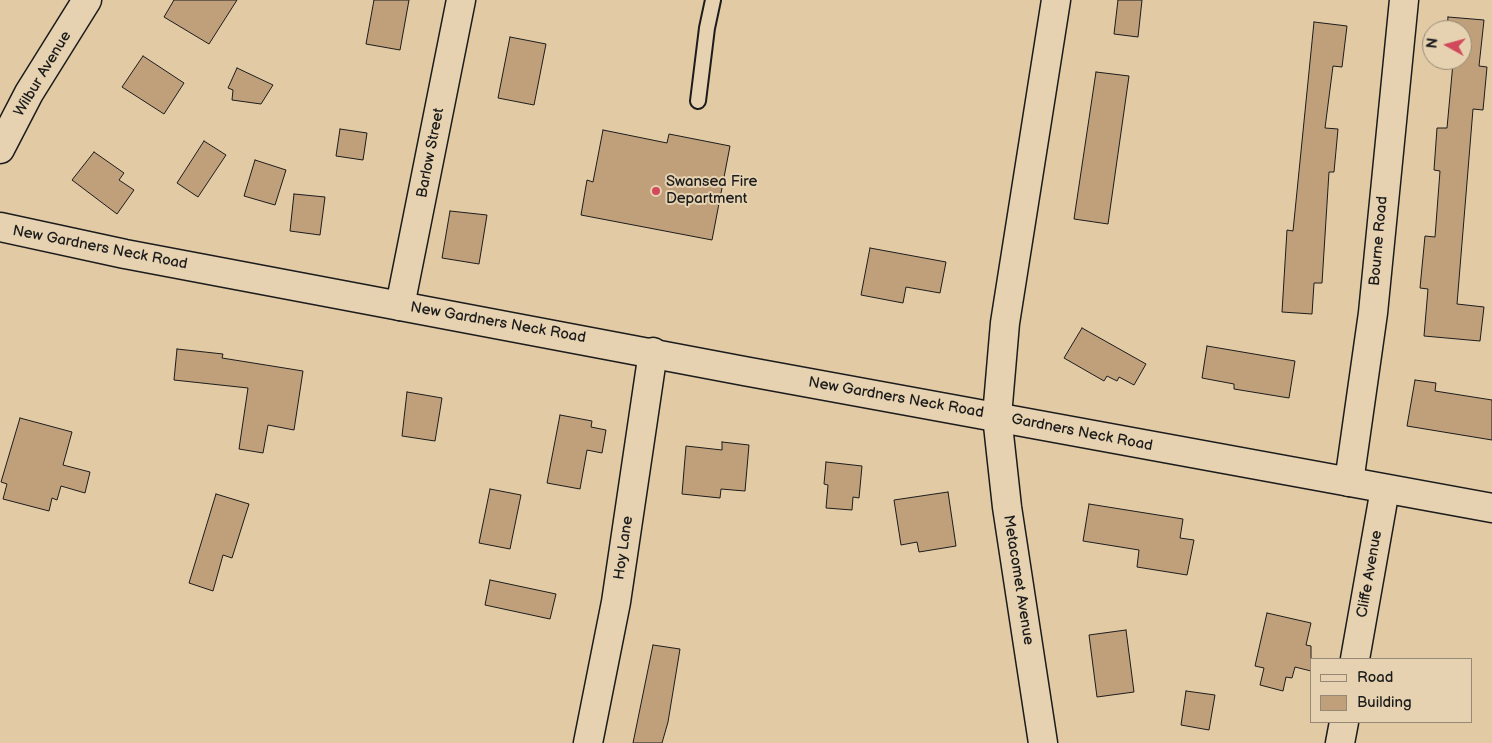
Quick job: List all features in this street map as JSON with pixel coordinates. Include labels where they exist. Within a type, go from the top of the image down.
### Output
[{"type":"street","name":"Wilbur Avenue","points":[[0,149],[29,93],[87,0]]},
{"type":"street","name":"Barlow Street","points":[[400,306],[461,0]]},
{"type":"street","name":"Gardners Neck Road","points":[[1056,0],[1005,323],[997,416],[1099,437],[1492,508]]},
{"type":"street","name":"Bourne Road","points":[[1349,482],[1373,313],[1404,0]]},
{"type":"street","name":"New Gardners Neck Road","points":[[0,227],[125,254],[653,352],[744,371],[997,416]]},
{"type":"street","name":"Hoy Lane","points":[[588,743],[616,602],[653,352]]},
{"type":"street","name":"Metacomet Avenue","points":[[997,416],[1007,506],[1043,743]]},
{"type":"street","name":"Cliffe Avenue","points":[[1355,658],[1385,489]]},
{"type":"street","points":[[1340,743],[1344,723]]},
{"type":"lane","points":[[698,101],[707,28],[713,0]]},
{"type":"building","points":[[174,0],[237,0],[209,44],[164,17]]},
{"type":"building","points":[[374,0],[409,0],[400,50],[366,44]]},
{"type":"building","points":[[1118,0],[1142,0],[1138,37],[1114,34]]},
{"type":"building","points":[[1448,17],[1484,20],[1479,66],[1487,67],[1483,110],[1473,109],[1457,304],[1484,307],[1480,341],[1424,336],[1428,289],[1420,288],[1425,236],[1435,237],[1440,171],[1434,170],[1437,128],[1447,128],[1452,70],[1472,70],[1472,20],[1448,20]]},
{"type":"building","points":[[1314,22],[1347,26],[1342,67],[1333,66],[1325,128],[1338,129],[1334,172],[1329,172],[1322,283],[1314,283],[1312,314],[1282,312],[1287,230],[1293,231]]},
{"type":"building","points":[[510,37],[546,44],[534,105],[498,98]]},
{"type":"building","points":[[143,56],[184,83],[164,114],[122,87]]},
{"type":"building","points":[[237,68],[273,85],[261,104],[232,100],[233,90],[228,88]]},
{"type":"building","points":[[1096,72],[1129,76],[1108,224],[1074,219]]},
{"type":"building","points":[[340,129],[367,133],[363,160],[336,156]]},
{"type":"building","points":[[603,130],[667,143],[669,134],[730,146],[712,240],[581,215],[587,180],[593,182]]},
{"type":"building","points":[[204,141],[226,155],[198,197],[177,183]]},
{"type":"building","points":[[94,152],[124,173],[119,180],[134,190],[117,214],[72,180]]},
{"type":"building","points":[[255,160],[286,170],[275,205],[244,196]]},
{"type":"building","points":[[294,194],[325,197],[320,235],[290,231]]},
{"type":"building","points":[[450,211],[487,215],[479,264],[442,258]]},
{"type":"building","points":[[870,248],[946,262],[940,293],[906,287],[903,303],[861,295]]},
{"type":"building","points":[[1082,328],[1146,364],[1134,385],[1119,377],[1117,381],[1107,376],[1104,381],[1064,358]]},
{"type":"building","points":[[1207,346],[1295,361],[1289,398],[1234,389],[1234,384],[1202,378]]},
{"type":"building","points":[[177,349],[223,354],[222,358],[303,371],[294,430],[268,425],[263,453],[239,449],[248,388],[174,380]]},
{"type":"building","points":[[1415,380],[1436,383],[1435,391],[1492,400],[1492,440],[1407,426]]},
{"type":"building","points":[[407,392],[442,398],[435,441],[402,436]]},
{"type":"building","points":[[560,415],[592,421],[591,427],[606,430],[602,453],[587,450],[580,489],[547,483]]},
{"type":"building","points":[[20,418],[72,432],[63,465],[90,472],[85,493],[61,486],[57,500],[52,498],[49,511],[3,499],[7,484],[1,482]]},
{"type":"building","points":[[722,442],[749,445],[745,491],[721,489],[720,498],[682,494],[686,446],[722,450]]},
{"type":"building","points":[[826,462],[862,466],[859,498],[853,497],[852,510],[826,508],[828,485],[824,484]]},
{"type":"building","points":[[490,489],[521,495],[510,549],[479,543]]},
{"type":"building","points":[[948,492],[956,546],[919,552],[917,542],[901,545],[894,500]]},
{"type":"building","points":[[216,494],[249,504],[232,558],[223,555],[213,591],[189,583]]},
{"type":"building","points":[[1089,504],[1183,519],[1180,538],[1194,540],[1187,575],[1137,567],[1139,550],[1083,541]]},
{"type":"building","points":[[490,580],[556,594],[550,619],[485,605]]},
{"type":"building","points":[[1267,613],[1311,623],[1306,645],[1311,646],[1310,671],[1295,667],[1292,678],[1286,677],[1283,691],[1260,685],[1264,668],[1255,666]]},
{"type":"building","points":[[1126,630],[1134,692],[1097,697],[1089,635]]},
{"type":"building","points":[[653,645],[680,649],[668,722],[662,743],[633,743]]},
{"type":"building","points":[[1186,691],[1215,695],[1209,730],[1181,725]]},
{"type":"place","name":"Swansea Fire Department","points":[[656,191]]}]
